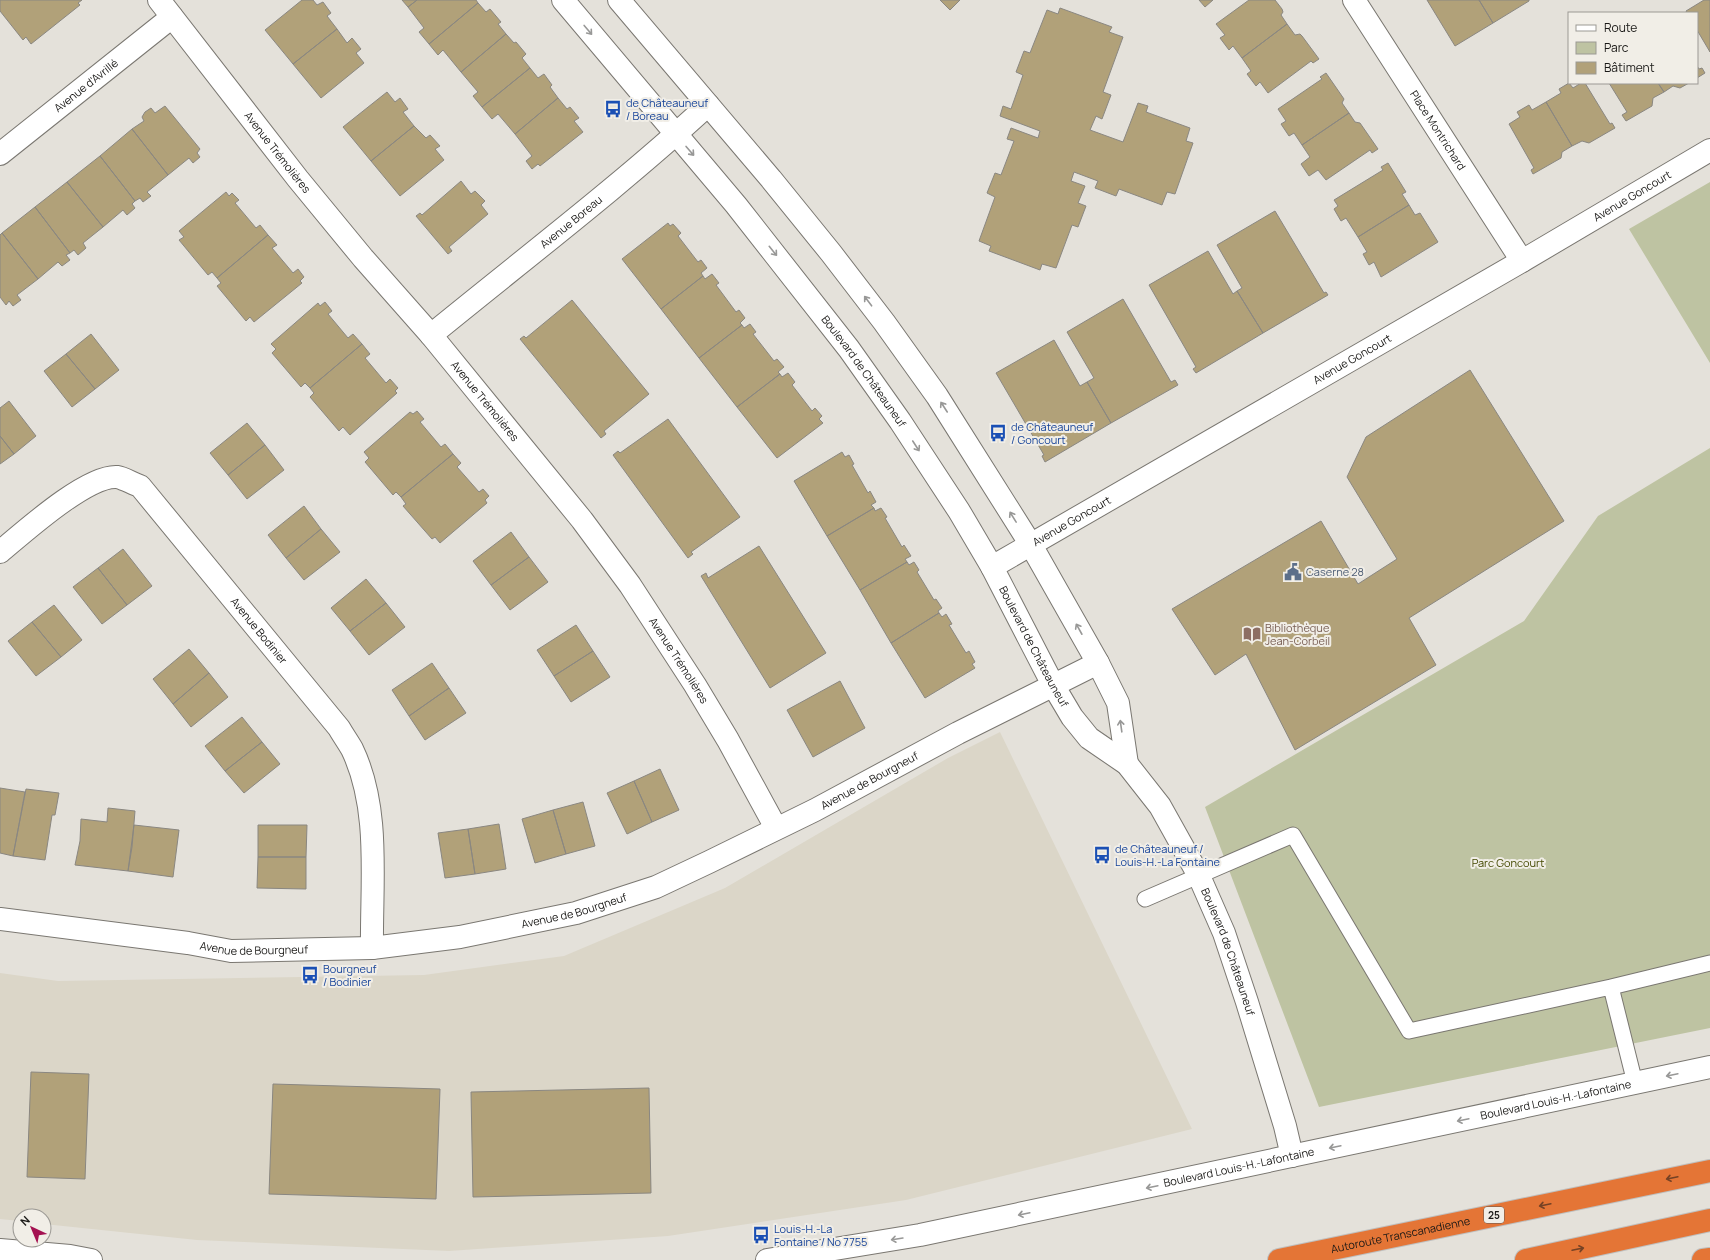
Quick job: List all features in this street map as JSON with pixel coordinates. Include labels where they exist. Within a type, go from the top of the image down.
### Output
[{"type":"highway","name":"Autoroute Transcanadienne","points":[[1279,1260],[1710,1170]]},
{"type":"highway","points":[[1526,1260],[1710,1220]]},
{"type":"highway","points":[[1703,1260],[1710,1258]]},
{"type":"street","name":"Avenue Trémolières","points":[[159,0],[298,179],[363,258],[431,335],[582,520],[630,585],[695,685],[728,740],[776,828]]},
{"type":"street","name":"Boulevard de Châteauneuf","points":[[563,0],[675,135],[736,205],[849,349],[959,511],[992,567],[1053,685],[1072,717],[1089,738],[1127,764],[1160,806],[1199,876],[1224,933],[1285,1126],[1292,1156]]},
{"type":"street","name":"Boulevard de Châteauneuf","points":[[619,0],[771,179],[884,322],[937,396],[1031,545],[1098,663],[1118,703],[1127,764]]},
{"type":"street","name":"Place Montrichard","points":[[1354,0],[1522,261]]},
{"type":"street","name":"Avenue d'Avrillé","points":[[0,154],[172,17]]},
{"type":"street","name":"Avenue Boreau","points":[[431,335],[675,135],[708,105]]},
{"type":"street","name":"Avenue Goncourt","points":[[992,567],[1522,261],[1710,150]]},
{"type":"street","name":"Avenue Bodinier","points":[[0,552],[70,496],[93,482],[117,477],[140,486],[339,728],[352,749],[367,794],[371,818],[373,860],[372,948]]},
{"type":"street","name":"Avenue de Bourgneuf","points":[[0,919],[188,943],[231,951],[372,948],[460,938],[576,913],[656,887],[815,810],[958,733],[1098,663]]},
{"type":"street","name":"Boulevard Louis-H.-Lafontaine","points":[[767,1260],[920,1235],[1710,1067]]},
{"type":"street","points":[[0,1250],[70,1256],[91,1260]]},
{"type":"lane","points":[[1145,899],[1293,835],[1409,1031],[1710,964]]},
{"type":"lane","points":[[1611,987],[1635,1083]]},
{"type":"shaded area","points":[[1000,732],[1192,1129],[906,1200],[668,1236],[449,1251],[197,1240],[52,1225],[52,1208],[12,1208],[12,1220],[0,1219],[0,973],[58,981],[424,975],[564,956],[725,888],[948,758]]},
{"type":"green space","points":[[1710,182],[1710,363],[1629,229]]},
{"type":"green space","name":"Parc Goncourt","points":[[1710,448],[1710,1028],[1319,1107],[1205,807],[1524,621],[1598,516]]},
{"type":"building","points":[[0,0],[82,0],[78,3],[80,5],[31,44],[26,37],[23,40],[0,11]]},
{"type":"building","points":[[302,0],[313,0],[317,5],[323,2],[331,13],[327,16],[337,29],[293,64],[265,30]]},
{"type":"building","points":[[402,0],[417,0],[408,7]]},
{"type":"building","points":[[417,0],[476,0],[478,3],[429,44],[419,32],[424,28],[408,7]]},
{"type":"building","points":[[940,0],[960,0],[950,10]]},
{"type":"building","points":[[1199,0],[1213,0],[1205,7]]},
{"type":"building","points":[[1249,0],[1275,0],[1282,9],[1283,12],[1281,15],[1287,24],[1242,58],[1233,46],[1229,50],[1220,38],[1225,35],[1216,24]]},
{"type":"building","points":[[1427,0],[1479,0],[1493,23],[1455,46]]},
{"type":"building","points":[[1479,0],[1529,0],[1529,1],[1493,23]]},
{"type":"building","points":[[1704,0],[1710,0],[1710,52],[1698,32],[1698,12],[1686,11]]},
{"type":"building","points":[[478,3],[486,12],[490,9],[501,22],[498,24],[506,34],[461,72],[443,50],[438,55],[429,44]]},
{"type":"building","points":[[1060,8],[1112,27],[1109,32],[1123,37],[1103,92],[1111,95],[1102,119],[1096,116],[1090,130],[1123,142],[1138,103],[1148,106],[1146,112],[1190,128],[1186,141],[1193,143],[1175,194],[1167,192],[1162,205],[1119,189],[1116,196],[1095,188],[1098,181],[1074,172],[1071,181],[1085,186],[1078,203],[1086,206],[1078,227],[1072,225],[1056,268],[1042,264],[1040,270],[989,251],[991,246],[979,241],[995,197],[987,193],[995,173],[1001,175],[1014,141],[1007,139],[1011,128],[1038,138],[1040,131],[1000,116],[1003,106],[1011,109],[1023,75],[1016,72],[1024,51],[1030,53],[1047,10],[1058,14]]},
{"type":"building","points":[[1287,24],[1295,35],[1300,34],[1302,36],[1319,59],[1313,63],[1311,61],[1268,93],[1260,82],[1256,86],[1247,74],[1251,71],[1242,58]]},
{"type":"building","points":[[337,29],[347,43],[352,38],[361,49],[356,53],[364,63],[321,98],[293,64]]},
{"type":"building","points":[[506,34],[514,43],[516,42],[526,54],[522,58],[530,68],[482,107],[473,96],[478,92],[461,72]]},
{"type":"building","points":[[530,68],[538,78],[544,74],[552,85],[550,87],[558,98],[515,134],[498,114],[492,119],[482,107]]},
{"type":"building","points":[[1698,68],[1699,69],[1702,68],[1705,73],[1698,77]]},
{"type":"building","points":[[1326,73],[1344,99],[1342,103],[1349,113],[1302,145],[1294,133],[1289,136],[1281,124],[1286,121],[1278,109],[1322,79],[1320,77]]},
{"type":"building","points":[[1568,84],[1573,88],[1579,84],[1586,84],[1610,124],[1612,123],[1615,128],[1589,143],[1582,141],[1572,146],[1546,102],[1561,93],[1559,89]]},
{"type":"building","points":[[1610,84],[1659,84],[1664,92],[1653,98],[1652,106],[1626,121],[1622,115],[1627,112]]},
{"type":"building","points":[[1659,84],[1687,84],[1680,88],[1673,86],[1664,92]]},
{"type":"building","points":[[387,92],[395,102],[400,98],[408,109],[403,112],[414,126],[371,161],[343,127]]},
{"type":"building","points":[[558,98],[567,109],[570,107],[579,118],[574,121],[583,132],[540,166],[538,164],[532,169],[526,161],[532,156],[515,134]]},
{"type":"building","points":[[1546,102],[1572,146],[1562,152],[1561,158],[1533,174],[1531,170],[1534,168],[1509,124],[1520,117],[1517,112],[1529,105],[1532,110]]},
{"type":"building","points":[[165,106],[200,149],[197,153],[200,157],[193,163],[189,158],[168,175],[132,129],[144,121],[142,117],[145,112],[151,108],[155,113]]},
{"type":"building","points":[[1349,113],[1355,122],[1360,123],[1378,149],[1372,153],[1370,150],[1326,180],[1318,170],[1309,176],[1301,164],[1310,157],[1302,145]]},
{"type":"building","points":[[414,126],[426,138],[430,135],[440,146],[435,149],[444,160],[400,196],[371,161]]},
{"type":"building","points":[[132,129],[168,175],[147,192],[151,196],[143,202],[140,198],[135,201],[100,156]]},
{"type":"building","points":[[100,156],[135,201],[132,204],[135,208],[127,215],[123,210],[103,227],[67,182]]},
{"type":"building","points":[[1388,163],[1406,192],[1402,194],[1409,205],[1358,237],[1346,218],[1341,221],[1334,209],[1338,206],[1334,200],[1383,170],[1381,167]]},
{"type":"building","points":[[461,181],[471,194],[475,191],[485,201],[481,205],[488,214],[449,247],[452,251],[448,254],[416,216],[420,213],[422,215]]},
{"type":"building","points":[[67,182],[103,227],[83,243],[86,248],[78,255],[74,250],[70,253],[35,207]]},
{"type":"building","points":[[226,192],[229,196],[232,193],[239,200],[235,203],[256,228],[260,225],[268,235],[217,278],[212,272],[208,275],[179,240],[184,237],[179,231]]},
{"type":"building","points":[[1409,205],[1415,215],[1420,213],[1438,242],[1381,277],[1374,262],[1369,265],[1363,254],[1367,252],[1358,237]]},
{"type":"building","points":[[35,207],[70,253],[66,255],[70,260],[62,266],[58,262],[38,279],[2,233]]},
{"type":"building","points":[[1275,211],[1324,293],[1326,292],[1328,295],[1263,333],[1237,291],[1242,288],[1217,245]]},
{"type":"building","points":[[668,223],[670,226],[673,224],[681,233],[678,236],[698,262],[701,260],[707,268],[701,273],[703,276],[661,309],[622,259]]},
{"type":"building","points":[[2,233],[38,279],[17,295],[21,300],[13,306],[9,301],[6,305],[0,297],[0,235]]},
{"type":"building","points":[[268,235],[277,245],[272,248],[293,273],[298,269],[304,277],[300,281],[302,283],[254,322],[250,317],[246,321],[217,286],[221,283],[217,278]]},
{"type":"building","points":[[1208,251],[1233,294],[1237,291],[1263,333],[1196,373],[1193,369],[1196,367],[1149,285]]},
{"type":"building","points":[[712,274],[719,283],[716,285],[736,312],[739,310],[745,318],[740,323],[742,325],[699,358],[661,309],[703,276],[705,279]]},
{"type":"building","points":[[1123,299],[1171,382],[1175,380],[1178,385],[1111,423],[1087,382],[1094,378],[1067,332]]},
{"type":"building","points":[[572,300],[649,394],[604,431],[606,434],[601,438],[520,339],[524,336],[526,338]]},
{"type":"building","points":[[325,302],[332,311],[328,314],[348,338],[353,334],[362,344],[310,388],[305,383],[301,387],[272,353],[276,349],[271,344],[318,303],[320,306]]},
{"type":"building","points":[[750,324],[756,332],[753,334],[774,361],[777,359],[784,367],[778,372],[780,374],[737,407],[699,358],[742,325],[744,328]]},
{"type":"building","points":[[91,334],[119,370],[95,389],[66,354]]},
{"type":"building","points":[[1054,340],[1080,386],[1087,382],[1111,423],[1045,462],[1042,456],[1044,455],[996,373]]},
{"type":"building","points":[[362,344],[370,354],[365,358],[386,383],[390,379],[398,388],[395,391],[397,393],[350,435],[343,427],[339,431],[310,397],[314,393],[310,388]]},
{"type":"building","points":[[66,354],[95,389],[72,407],[44,371]]},
{"type":"building","name":"Caserne 28","points":[[1470,370],[1564,521],[1409,618],[1436,665],[1295,750],[1246,654],[1215,675],[1172,609],[1321,521],[1358,584],[1397,559],[1347,477],[1366,437]]},
{"type":"building","points":[[788,373],[795,382],[792,385],[812,411],[815,408],[822,416],[819,419],[823,423],[777,458],[737,407],[780,374],[782,377]]},
{"type":"building","points":[[9,401],[36,436],[14,454],[0,436],[0,408]]},
{"type":"building","points":[[417,411],[424,419],[420,422],[441,447],[445,444],[453,454],[401,497],[396,492],[393,495],[365,462],[369,458],[364,452],[410,412],[413,414]]},
{"type":"building","points":[[668,419],[740,517],[691,552],[693,554],[688,558],[613,455],[618,451],[620,453]]},
{"type":"building","points":[[247,423],[265,445],[228,475],[210,453]]},
{"type":"building","points":[[0,436],[14,454],[0,464]]},
{"type":"building","points":[[265,445],[284,470],[247,499],[228,475]]},
{"type":"building","points":[[842,452],[845,457],[849,455],[854,464],[852,465],[868,493],[870,491],[876,502],[871,505],[874,508],[827,536],[794,481]]},
{"type":"building","points":[[453,454],[461,463],[457,467],[479,492],[483,489],[489,496],[485,500],[487,503],[440,543],[435,537],[432,539],[403,506],[406,504],[401,497]]},
{"type":"building","points":[[304,506],[321,529],[286,558],[268,535]]},
{"type":"building","points":[[874,508],[875,511],[881,508],[887,517],[885,518],[902,547],[904,545],[911,556],[905,559],[907,562],[860,590],[827,536]]},
{"type":"building","points":[[321,529],[340,552],[304,580],[286,558]]},
{"type":"building","points":[[511,532],[529,557],[491,585],[473,561]]},
{"type":"building","points":[[759,546],[826,653],[770,688],[701,576],[706,573],[708,578]]},
{"type":"building","points":[[123,549],[152,586],[127,605],[98,568]]},
{"type":"building","points":[[529,557],[548,582],[510,610],[491,585]]},
{"type":"building","points":[[907,562],[909,565],[914,562],[919,570],[917,572],[934,600],[936,599],[942,608],[938,611],[939,613],[891,643],[860,590]]},
{"type":"building","points":[[98,568],[127,605],[102,624],[73,587]]},
{"type":"building","points":[[366,579],[386,603],[350,631],[331,608]]},
{"type":"building","points":[[386,603],[405,627],[369,655],[350,631]]},
{"type":"building","points":[[54,605],[82,640],[61,657],[32,622]]},
{"type":"building","points":[[939,613],[942,617],[946,614],[952,624],[949,625],[966,653],[969,651],[975,662],[972,664],[975,668],[925,698],[891,643]]},
{"type":"building","points":[[32,622],[61,657],[36,676],[8,641]]},
{"type":"building","points":[[576,625],[593,651],[554,676],[537,650]]},
{"type":"building","points":[[189,649],[209,673],[173,704],[153,679]]},
{"type":"building","points":[[593,651],[610,677],[571,702],[554,676]]},
{"type":"building","points":[[432,663],[449,688],[409,716],[392,690]]},
{"type":"building","points":[[209,673],[228,697],[191,727],[173,704]]},
{"type":"building","points":[[840,681],[865,728],[813,757],[787,710]]},
{"type":"building","points":[[449,688],[466,713],[425,740],[409,716]]},
{"type":"building","points":[[242,717],[262,742],[225,771],[205,746]]},
{"type":"building","points":[[262,742],[280,764],[244,793],[225,771]]},
{"type":"building","points":[[660,769],[679,810],[652,822],[634,781]]},
{"type":"building","points":[[634,781],[652,822],[627,834],[607,793]]},
{"type":"building","points":[[0,788],[25,792],[13,856],[0,853]]},
{"type":"building","points":[[26,789],[59,793],[55,815],[52,815],[45,860],[13,856]]},
{"type":"building","points":[[583,802],[595,846],[566,854],[553,810]]},
{"type":"building","points":[[108,808],[135,811],[128,871],[75,865],[80,841],[81,819],[107,822]]},
{"type":"building","points":[[553,810],[566,854],[535,863],[522,819]]},
{"type":"building","points":[[499,824],[506,869],[475,874],[468,829]]},
{"type":"building","points":[[134,825],[179,830],[173,877],[128,871]]},
{"type":"building","points":[[258,825],[307,825],[306,857],[258,857]]},
{"type":"building","points":[[468,829],[475,874],[445,878],[438,833]]},
{"type":"building","points":[[258,857],[306,857],[306,889],[257,888]]},
{"type":"building","points":[[31,1072],[89,1074],[85,1179],[27,1177]]},
{"type":"building","points":[[273,1084],[440,1089],[436,1199],[269,1194]]},
{"type":"building","points":[[649,1088],[651,1193],[473,1197],[471,1092]]},
{"type":"place","name":"de Châteauneuf / Boreau","points":[[613,109]]},
{"type":"place","name":"de Châteauneuf / Goncourt","points":[[998,433]]},
{"type":"place","name":"Caserne 28","points":[[1293,572]]},
{"type":"place","name":"Bibliothèque Jean-Corbeil","points":[[1252,634]]},
{"type":"place","name":"de Châteauneuf / Louis-H.-La Fontaine","points":[[1102,855]]},
{"type":"place","name":"Bourgneuf / Bodinier","points":[[310,975]]},
{"type":"place","name":"Louis-H.-La Fontaine / No 7755","points":[[761,1235]]}]
